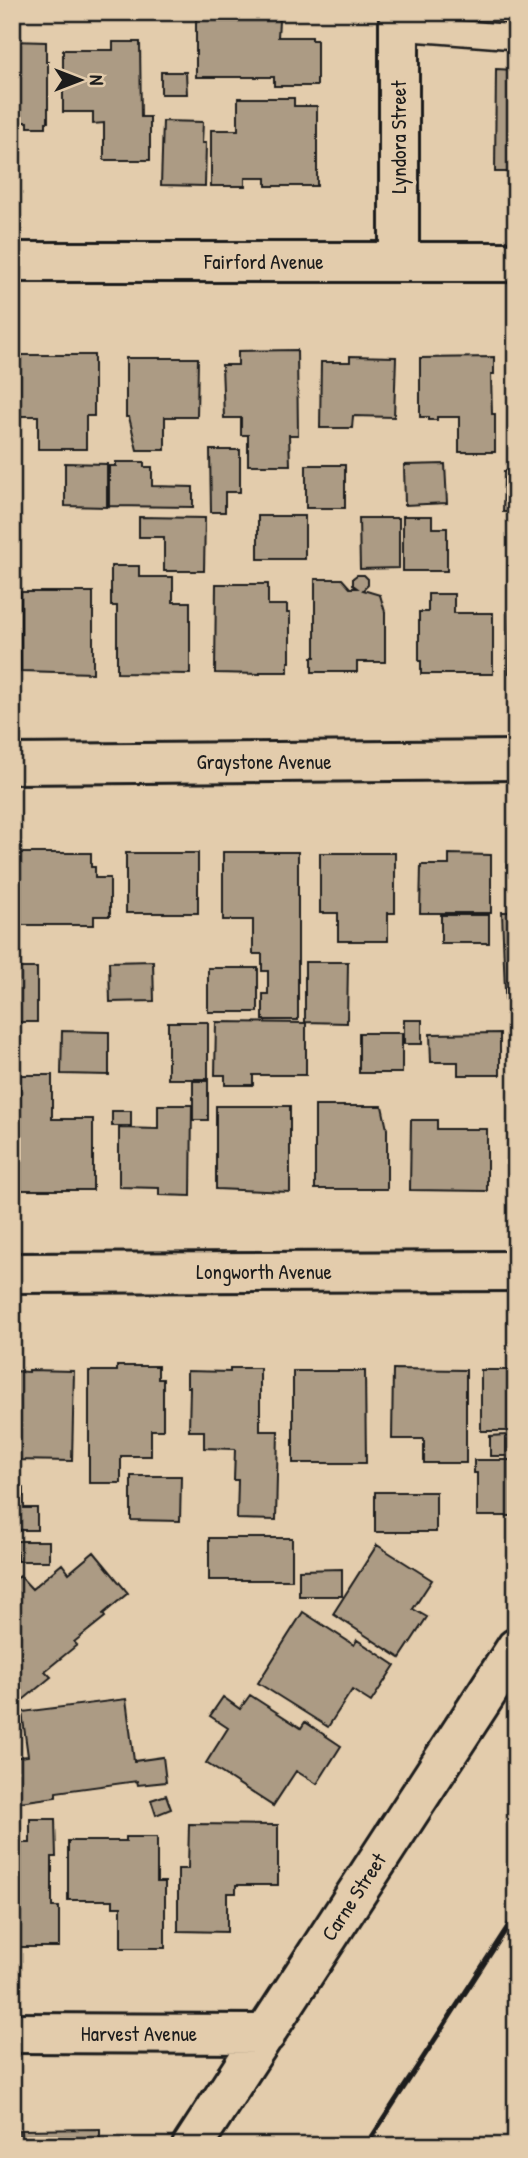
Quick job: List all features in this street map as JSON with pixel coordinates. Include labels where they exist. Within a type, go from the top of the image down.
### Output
[{"type":"street","name":"Lyndora Street","points":[[399,20],[400,262]]},
{"type":"street","name":"Fairford Avenue","points":[[12,262],[516,262]]},
{"type":"street","name":"Graystone Avenue","points":[[12,764],[516,760]]},
{"type":"street","name":"Longworth Avenue","points":[[12,1273],[516,1271]]},
{"type":"street","name":"Carne Street","points":[[192,2146],[516,1648]]},
{"type":"street","name":"Harvest Avenue","points":[[12,2034],[266,2034]]},
{"type":"lane","points":[[399,20],[516,37]]},
{"type":"building","points":[[196,12],[285,12],[279,21],[278,37],[312,37],[312,40],[317,40],[317,86],[274,86],[274,77],[196,77]]},
{"type":"building","points":[[12,41],[46,42],[46,127],[28,127],[28,122],[12,122]]},
{"type":"building","points":[[113,42],[140,42],[141,117],[150,117],[150,160],[104,160],[104,123],[93,124],[93,112],[63,112],[63,50],[113,50]]},
{"type":"building","points":[[496,69],[516,70],[516,172],[495,172]]},
{"type":"building","points":[[161,72],[186,72],[187,94],[161,94]]},
{"type":"building","points":[[238,98],[294,98],[294,106],[317,106],[317,186],[266,186],[266,178],[245,178],[245,186],[211,186],[211,130],[238,130]]},
{"type":"building","points":[[163,121],[203,122],[202,143],[206,143],[205,186],[161,185]]},
{"type":"building","points":[[297,350],[298,435],[289,435],[290,465],[248,465],[248,435],[241,435],[241,418],[224,418],[222,365],[238,365],[238,351]]},
{"type":"building","points":[[19,355],[94,355],[94,416],[86,416],[86,449],[38,449],[38,416],[19,416]]},
{"type":"building","points":[[350,356],[396,357],[394,417],[353,416],[352,428],[320,428],[321,362],[350,362]]},
{"type":"building","points":[[494,357],[494,374],[491,374],[495,452],[459,452],[459,417],[437,417],[437,420],[429,420],[429,417],[420,417],[420,358]]},
{"type":"building","points":[[126,358],[198,358],[197,417],[165,417],[165,450],[137,450],[129,417],[126,417]]},
{"type":"building","points":[[210,450],[240,450],[240,492],[225,492],[225,512],[211,512]]},
{"type":"building","points":[[116,462],[144,462],[144,467],[152,467],[152,486],[193,487],[193,507],[109,506],[109,466],[116,466]]},
{"type":"building","points":[[65,463],[107,464],[107,507],[65,506]]},
{"type":"building","points":[[445,464],[447,503],[405,505],[404,465]]},
{"type":"building","points":[[306,465],[345,465],[345,508],[306,508]]},
{"type":"building","points":[[504,471],[516,471],[516,512],[503,512]]},
{"type":"building","points":[[258,516],[305,516],[305,559],[258,559]]},
{"type":"building","points":[[403,516],[432,516],[432,528],[447,528],[447,571],[403,571]]},
{"type":"building","points":[[139,517],[205,518],[204,571],[164,571],[164,537],[139,537]]},
{"type":"building","points":[[359,518],[399,518],[399,568],[360,569]]},
{"type":"building","points":[[111,566],[139,566],[139,577],[173,577],[173,602],[190,602],[190,674],[117,673],[117,606],[111,606]]},
{"type":"building","points":[[364,575],[368,579],[368,585],[363,590],[380,595],[385,612],[385,662],[357,662],[357,672],[312,672],[312,657],[315,657],[315,579],[342,579],[350,588],[357,588],[353,585],[353,578]]},
{"type":"building","points":[[216,584],[268,584],[268,605],[287,605],[287,613],[290,613],[288,672],[215,673]]},
{"type":"building","points":[[21,592],[93,592],[93,673],[21,671]]},
{"type":"building","points":[[428,594],[454,594],[454,613],[493,613],[493,674],[421,674],[419,612],[428,612]]},
{"type":"building","points":[[510,604],[516,605],[516,673],[509,673]]},
{"type":"building","points":[[223,852],[298,852],[298,1020],[263,1020],[263,994],[268,994],[268,971],[262,971],[262,954],[253,954],[253,920],[223,920]]},
{"type":"building","points":[[19,853],[91,853],[91,867],[95,867],[95,878],[110,878],[110,916],[94,916],[94,925],[19,925]]},
{"type":"building","points":[[126,853],[198,853],[198,913],[126,913]]},
{"type":"building","points":[[320,853],[395,853],[395,913],[388,913],[388,941],[338,941],[338,913],[320,913]]},
{"type":"building","points":[[449,854],[491,855],[491,913],[420,913],[421,865],[449,865]]},
{"type":"building","points":[[502,912],[516,912],[516,1017],[506,1017]]},
{"type":"building","points":[[441,915],[489,915],[489,943],[441,943]]},
{"type":"building","points":[[153,961],[154,1001],[110,1002],[109,962]]},
{"type":"building","points":[[305,962],[348,962],[347,1023],[305,1022]]},
{"type":"building","points":[[12,968],[37,968],[37,1022],[16,1022],[12,1019]]},
{"type":"building","points":[[208,968],[258,968],[258,1012],[208,1012]]},
{"type":"building","points":[[404,1020],[422,1020],[422,1044],[404,1044]]},
{"type":"building","points":[[168,1022],[208,1022],[208,1079],[168,1079]]},
{"type":"building","points":[[216,1022],[306,1023],[306,1075],[253,1075],[253,1085],[225,1085],[225,1075],[215,1075]]},
{"type":"building","points":[[62,1031],[109,1032],[109,1075],[61,1074]]},
{"type":"building","points":[[359,1033],[402,1033],[402,1073],[359,1073]]},
{"type":"building","points":[[500,1033],[500,1075],[458,1075],[458,1062],[431,1062],[430,1034]]},
{"type":"building","points":[[20,1075],[52,1075],[52,1119],[93,1119],[93,1190],[19,1190]]},
{"type":"building","points":[[193,1081],[208,1081],[208,1120],[193,1120]]},
{"type":"building","points":[[158,1105],[192,1105],[191,1196],[159,1195],[159,1188],[119,1187],[119,1128],[158,1129]]},
{"type":"building","points":[[216,1106],[290,1106],[290,1192],[216,1189]]},
{"type":"building","points":[[315,1106],[382,1106],[387,1129],[387,1189],[315,1189]]},
{"type":"building","points":[[112,1111],[131,1111],[131,1126],[112,1126]]},
{"type":"building","points":[[411,1120],[437,1120],[437,1129],[487,1129],[487,1191],[410,1190]]},
{"type":"building","points":[[511,1127],[516,1127],[516,1189],[510,1189]]},
{"type":"building","points":[[117,1366],[158,1366],[158,1379],[163,1379],[163,1430],[151,1430],[151,1456],[121,1456],[121,1483],[89,1483],[89,1371],[117,1371]]},
{"type":"building","points":[[230,1368],[260,1368],[260,1431],[278,1431],[276,1520],[237,1519],[238,1480],[234,1480],[235,1449],[204,1448],[204,1431],[189,1431],[190,1387],[187,1387],[187,1371],[230,1372]]},
{"type":"building","points":[[393,1369],[466,1370],[466,1463],[424,1463],[424,1439],[392,1439]]},
{"type":"building","points":[[481,1370],[516,1370],[516,1431],[481,1431]]},
{"type":"building","points":[[12,1371],[74,1371],[72,1461],[12,1460]]},
{"type":"building","points":[[293,1371],[365,1371],[366,1463],[293,1463]]},
{"type":"building","points":[[506,1435],[506,1456],[490,1456],[490,1436]]},
{"type":"building","points":[[474,1460],[516,1460],[516,1516],[477,1516],[477,1473],[474,1473]]},
{"type":"building","points":[[131,1476],[181,1476],[180,1521],[131,1520]]},
{"type":"building","points":[[12,1488],[24,1488],[24,1508],[37,1508],[37,1530],[12,1530]]},
{"type":"building","points":[[375,1492],[436,1492],[436,1532],[375,1532]]},
{"type":"building","points":[[209,1538],[292,1538],[292,1580],[209,1580]]},
{"type":"building","points":[[17,1541],[49,1541],[49,1561],[17,1561]]},
{"type":"building","points":[[377,1545],[432,1580],[413,1609],[427,1617],[400,1658],[333,1614]]},
{"type":"building","points":[[94,1552],[128,1593],[103,1614],[105,1617],[74,1642],[77,1645],[45,1671],[51,1677],[12,1709],[12,1582],[20,1576],[32,1589],[62,1564],[69,1573]]},
{"type":"building","points":[[342,1569],[342,1596],[299,1596],[299,1570]]},
{"type":"building","points":[[303,1612],[354,1645],[357,1640],[395,1665],[371,1702],[352,1690],[328,1727],[258,1683]]},
{"type":"building","points":[[250,1695],[301,1728],[305,1722],[341,1746],[317,1784],[296,1771],[273,1806],[206,1763],[228,1728],[210,1716],[223,1697],[240,1709]]},
{"type":"building","points":[[126,1699],[134,1761],[163,1757],[166,1782],[138,1785],[137,1781],[56,1792],[56,1797],[12,1803],[12,1758],[28,1756],[22,1712]]},
{"type":"building","points":[[166,1795],[171,1809],[156,1815],[151,1800]]},
{"type":"building","points":[[30,1819],[55,1819],[56,1857],[52,1857],[52,1907],[59,1907],[59,1947],[19,1947],[19,1950],[12,1950],[12,1843],[30,1843]]},
{"type":"building","points":[[189,1824],[278,1825],[278,1885],[236,1885],[236,1893],[227,1893],[227,1932],[178,1931],[178,1869],[188,1869]]},
{"type":"building","points":[[126,1837],[157,1837],[157,1882],[165,1882],[165,1948],[121,1948],[121,1907],[113,1907],[113,1900],[68,1900],[68,1841],[126,1841]]},
{"type":"building","points":[[100,2129],[100,2146],[20,2146],[19,2130]]},
{"type":"railway","points":[[366,2146],[516,1914]]}]
